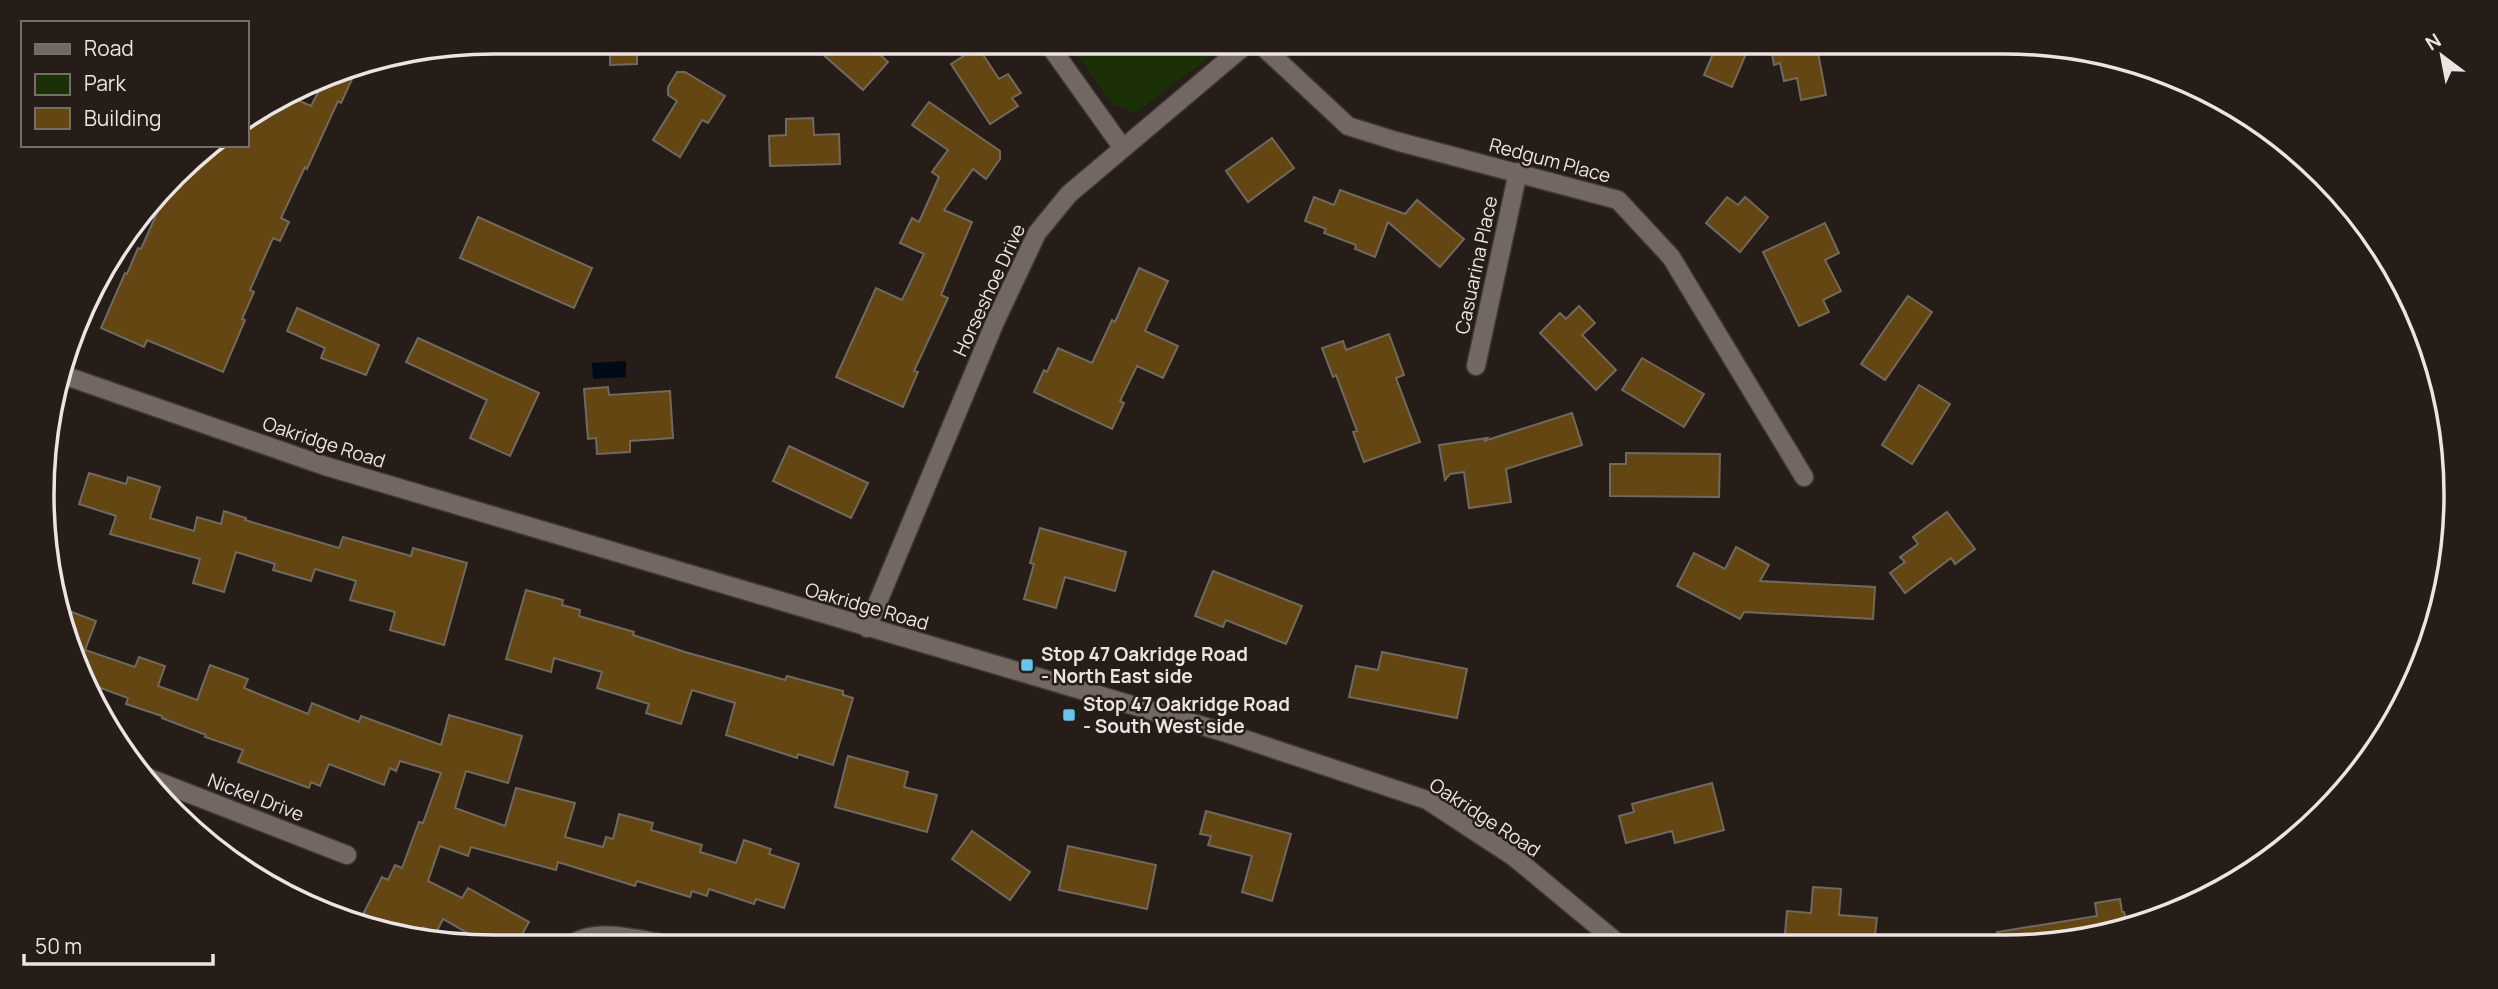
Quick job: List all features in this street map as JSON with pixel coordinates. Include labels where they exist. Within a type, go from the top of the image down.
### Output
[{"type":"street","points":[[1055,54],[1122,148]]},
{"type":"street","name":"Horseshoe Drive","points":[[867,628],[995,322],[1037,233],[1069,194],[1235,54]]},
{"type":"street","name":"Redgum Place","points":[[1271,54],[1348,126],[1618,200],[1671,257],[1804,477]]},
{"type":"street","name":"Casuarina Place","points":[[1476,366],[1518,172]]},
{"type":"street","name":"Oakridge Road","points":[[70,377],[325,466],[1223,732],[1427,800],[1514,857],[1608,935]]},
{"type":"street","name":"Nickel Drive","points":[[162,783],[347,855]]},
{"type":"green space","points":[[1077,54],[1214,54],[1135,113],[1112,104]]},
{"type":"shaded area","points":[[626,361],[626,377],[593,379],[592,363]]},
{"type":"building","points":[[610,54],[637,54],[637,64],[610,65]]},
{"type":"building","points":[[822,54],[879,54],[888,62],[863,90]]},
{"type":"building","points":[[967,54],[983,54],[999,79],[1008,74],[1021,93],[1012,98],[1018,106],[990,124],[951,64]]},
{"type":"building","points":[[1713,54],[1746,54],[1732,87],[1704,75]]},
{"type":"building","points":[[1772,54],[1818,54],[1826,95],[1801,100],[1797,78],[1784,81],[1780,63],[1774,65]]},
{"type":"building","points":[[677,72],[685,72],[725,96],[708,123],[702,120],[680,157],[653,140],[677,101],[668,95],[668,87]]},
{"type":"building","points":[[352,78],[341,103],[338,101],[281,218],[289,222],[280,241],[273,238],[250,290],[254,292],[242,319],[245,320],[223,372],[147,340],[144,347],[101,328],[125,273],[127,274],[138,248],[141,249],[158,211],[183,183],[224,147],[248,147],[248,129],[274,113],[299,101],[311,106],[319,91]]},
{"type":"building","points":[[929,102],[1000,151],[1000,159],[986,179],[973,169],[944,210],[972,222],[941,295],[948,298],[914,371],[918,372],[903,407],[836,377],[876,288],[902,300],[924,254],[900,243],[912,218],[919,222],[939,177],[932,172],[948,150],[912,125]]},
{"type":"building","points":[[813,118],[814,135],[839,134],[840,164],[770,166],[769,136],[786,135],[786,119]]},
{"type":"building","points":[[1272,138],[1294,168],[1248,202],[1226,171]]},
{"type":"building","points":[[1340,190],[1405,214],[1417,200],[1464,239],[1440,267],[1388,222],[1375,257],[1355,249],[1356,245],[1324,233],[1326,229],[1305,221],[1314,197],[1334,205]]},
{"type":"building","points":[[1727,197],[1738,205],[1745,197],[1768,217],[1740,252],[1706,223]]},
{"type":"building","points":[[478,217],[592,268],[574,308],[460,258]]},
{"type":"building","points":[[1825,223],[1839,253],[1825,260],[1841,291],[1823,300],[1829,312],[1799,326],[1763,252]]},
{"type":"building","points":[[1139,268],[1168,281],[1145,331],[1178,346],[1163,378],[1137,366],[1120,401],[1124,403],[1112,429],[1034,392],[1058,348],[1092,363],[1112,320],[1115,322]]},
{"type":"building","points":[[1908,296],[1932,312],[1885,380],[1861,364]]},
{"type":"building","points":[[1579,306],[1595,323],[1582,335],[1616,370],[1596,390],[1540,333],[1560,313],[1566,319]]},
{"type":"building","points":[[297,308],[379,345],[366,375],[321,358],[325,348],[287,331]]},
{"type":"building","points":[[1389,334],[1404,375],[1396,378],[1420,442],[1364,462],[1353,432],[1357,431],[1336,375],[1333,377],[1322,348],[1343,341],[1346,350]]},
{"type":"building","points":[[418,338],[539,393],[510,456],[470,438],[487,400],[406,362]]},
{"type":"building","points":[[1642,358],[1704,394],[1684,427],[1622,390]]},
{"type":"building","points":[[1919,385],[1950,404],[1912,464],[1882,445]]},
{"type":"building","points":[[608,387],[609,395],[670,391],[673,438],[630,441],[630,452],[597,454],[596,438],[588,439],[584,389]]},
{"type":"building","points":[[1572,413],[1582,445],[1506,469],[1511,502],[1469,508],[1464,472],[1450,474],[1445,480],[1439,445],[1487,438],[1484,441]]},
{"type":"building","points":[[789,446],[868,483],[851,518],[773,481]]},
{"type":"building","points":[[1626,453],[1720,454],[1719,497],[1610,496],[1610,464],[1626,464]]},
{"type":"building","points":[[89,473],[126,484],[128,477],[160,487],[150,518],[194,531],[197,517],[221,524],[224,511],[246,518],[245,520],[339,548],[343,537],[411,556],[413,548],[467,563],[444,645],[390,630],[395,612],[350,600],[356,581],[315,569],[311,581],[273,570],[275,564],[236,552],[224,592],[193,583],[200,559],[110,534],[116,516],[79,504]]},
{"type":"building","points":[[1947,512],[1975,549],[1955,564],[1951,558],[1905,593],[1890,573],[1905,562],[1900,557],[1918,544],[1913,537]]},
{"type":"building","points":[[1040,528],[1126,552],[1115,591],[1065,577],[1056,608],[1024,599]]},
{"type":"building","points":[[1736,547],[1769,565],[1760,581],[1875,587],[1873,619],[1744,612],[1740,619],[1677,586],[1694,553],[1725,569]]},
{"type":"building","points":[[1213,571],[1302,606],[1286,644],[1226,620],[1223,627],[1195,616]]},
{"type":"building","points":[[526,590],[563,600],[562,605],[580,610],[579,616],[634,632],[633,635],[685,652],[785,680],[787,676],[843,691],[843,695],[853,698],[833,765],[798,754],[797,758],[726,735],[735,703],[692,690],[681,724],[646,713],[649,704],[597,688],[602,672],[554,658],[551,672],[506,659]]},
{"type":"building","points":[[70,611],[96,621],[85,650],[135,667],[139,657],[165,666],[158,686],[197,700],[210,665],[248,679],[244,688],[308,714],[312,703],[359,722],[361,716],[441,745],[449,715],[522,736],[508,783],[466,771],[455,808],[505,826],[516,788],[575,803],[565,837],[603,847],[606,837],[613,839],[619,814],[653,823],[651,830],[702,845],[700,852],[736,863],[744,840],[771,849],[769,854],[799,864],[784,908],[756,899],[754,904],[709,889],[707,896],[692,891],[690,897],[637,881],[635,886],[558,862],[556,870],[471,847],[468,856],[440,846],[428,881],[462,898],[468,888],[529,922],[522,935],[469,934],[443,919],[437,931],[381,920],[363,914],[382,877],[388,880],[395,865],[402,868],[419,822],[423,823],[441,773],[400,761],[396,771],[390,768],[384,785],[329,764],[320,786],[311,782],[309,788],[238,762],[243,750],[126,704],[128,698],[99,688]]},
{"type":"building","points":[[1382,652],[1467,669],[1457,718],[1349,697],[1356,666],[1378,670]]},
{"type":"building","points":[[848,756],[908,772],[904,787],[937,795],[927,832],[835,807]]},
{"type":"building","points":[[1712,783],[1724,830],[1675,843],[1672,831],[1626,843],[1619,816],[1634,812],[1632,804]]},
{"type":"building","points":[[1206,811],[1291,834],[1272,901],[1242,892],[1252,856],[1208,845],[1211,836],[1200,834]]},
{"type":"building","points":[[972,831],[1030,872],[1010,900],[952,859]]},
{"type":"building","points":[[1068,846],[1156,865],[1147,909],[1059,890]]},
{"type":"building","points":[[1813,887],[1841,889],[1839,915],[1877,918],[1875,935],[1785,935],[1787,911],[1811,913]]},
{"type":"building","points":[[2120,899],[2125,917],[2061,931],[1997,935],[1997,932],[2097,916],[2095,903]]},
{"type":"place","name":"Stop 47 Oakridge Road - North East side","points":[[1027,665]]},
{"type":"place","name":"Stop 47 Oakridge Road - South West side","points":[[1069,715]]}]
